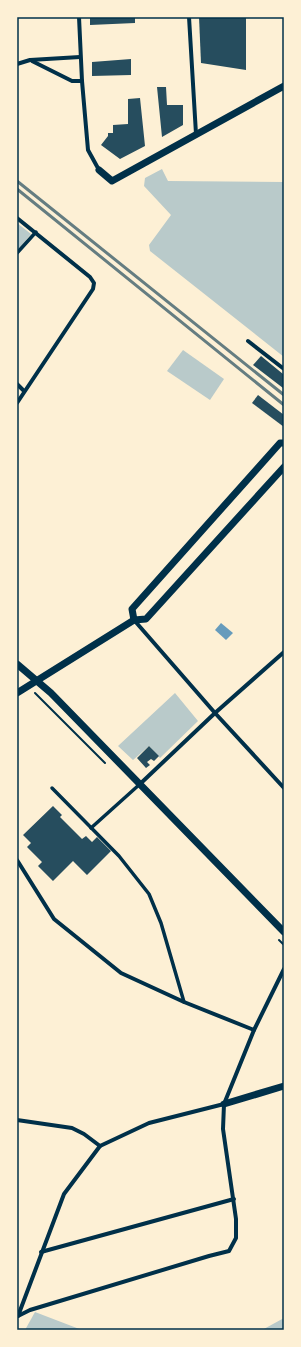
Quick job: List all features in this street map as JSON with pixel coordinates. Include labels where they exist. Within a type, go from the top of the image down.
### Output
[{"type":"street","points":[[79,17],[80,57],[88,150],[99,170],[112,182],[284,86]]},
{"type":"street","points":[[189,17],[196,136]]},
{"type":"street","points":[[17,64],[30,60],[80,57]]},
{"type":"street","points":[[30,60],[72,81],[82,81]]},
{"type":"street","points":[[17,218],[90,277],[94,283],[93,289],[17,403]]},
{"type":"street","points":[[17,253],[36,232]]},
{"type":"street","points":[[248,341],[284,369]]},
{"type":"street","points":[[17,384],[24,391]]},
{"type":"street","points":[[284,443],[280,443],[132,609],[134,620],[215,713],[284,788]]},
{"type":"street","points":[[17,694],[134,620],[146,619],[284,467]]},
{"type":"street","points":[[91,828],[215,713],[284,652]]},
{"type":"street","points":[[17,664],[51,693],[284,932]]},
{"type":"street","points":[[52,788],[119,856],[149,894],[161,923],[184,1002]]},
{"type":"street","points":[[17,860],[54,919],[121,972],[184,1002],[254,1030]]},
{"type":"street","points":[[17,1317],[30,1310],[229,1251],[236,1238],[234,1199],[223,1129],[224,1104],[254,1030],[284,969]]},
{"type":"street","points":[[17,1317],[64,1194],[100,1146],[149,1123],[261,1094],[284,1086]]},
{"type":"street","points":[[17,1120],[72,1128],[84,1134],[100,1146]]},
{"type":"street","points":[[41,1252],[234,1199]]},
{"type":"shaded area","points":[[162,169],[168,181],[284,182],[284,357],[150,251],[149,245],[171,215],[144,186],[145,178]]},
{"type":"shaded area","points":[[17,223],[31,234],[17,251]]},
{"type":"shaded area","points":[[183,350],[224,379],[210,400],[167,371]]},
{"type":"shaded area","points":[[175,693],[198,721],[160,758],[149,746],[133,760],[118,746]]},
{"type":"shaded area","points":[[35,1312],[82,1330],[25,1330]]},
{"type":"shaded area","points":[[284,1318],[284,1330],[262,1330]]},
{"type":"water","points":[[221,623],[233,633],[226,640],[215,630]]},
{"type":"building","points":[[90,17],[135,17],[135,23],[90,25]]},
{"type":"building","points":[[199,17],[246,17],[246,70],[201,63]]},
{"type":"building","points":[[131,59],[131,75],[92,76],[92,62]]},
{"type":"building","points":[[157,87],[166,87],[167,105],[183,105],[183,125],[162,137]]},
{"type":"building","points":[[140,98],[145,146],[120,159],[101,145],[108,136],[108,133],[113,133],[113,125],[128,124],[128,99]]},
{"type":"building","points":[[261,356],[283,374],[284,373],[283,388],[253,365]]},
{"type":"building","points":[[258,395],[284,415],[284,427],[252,403]]},
{"type":"building","points":[[149,746],[159,756],[154,761],[151,759],[147,762],[150,765],[146,768],[137,758]]},
{"type":"building","points":[[53,806],[62,815],[60,817],[82,839],[86,836],[92,842],[97,837],[111,851],[87,875],[73,861],[53,881],[38,866],[42,862],[27,847],[31,843],[23,835]]},
{"type":"railway","points":[[17,181],[284,395]]},
{"type":"railway","points":[[17,189],[284,405]]}]
